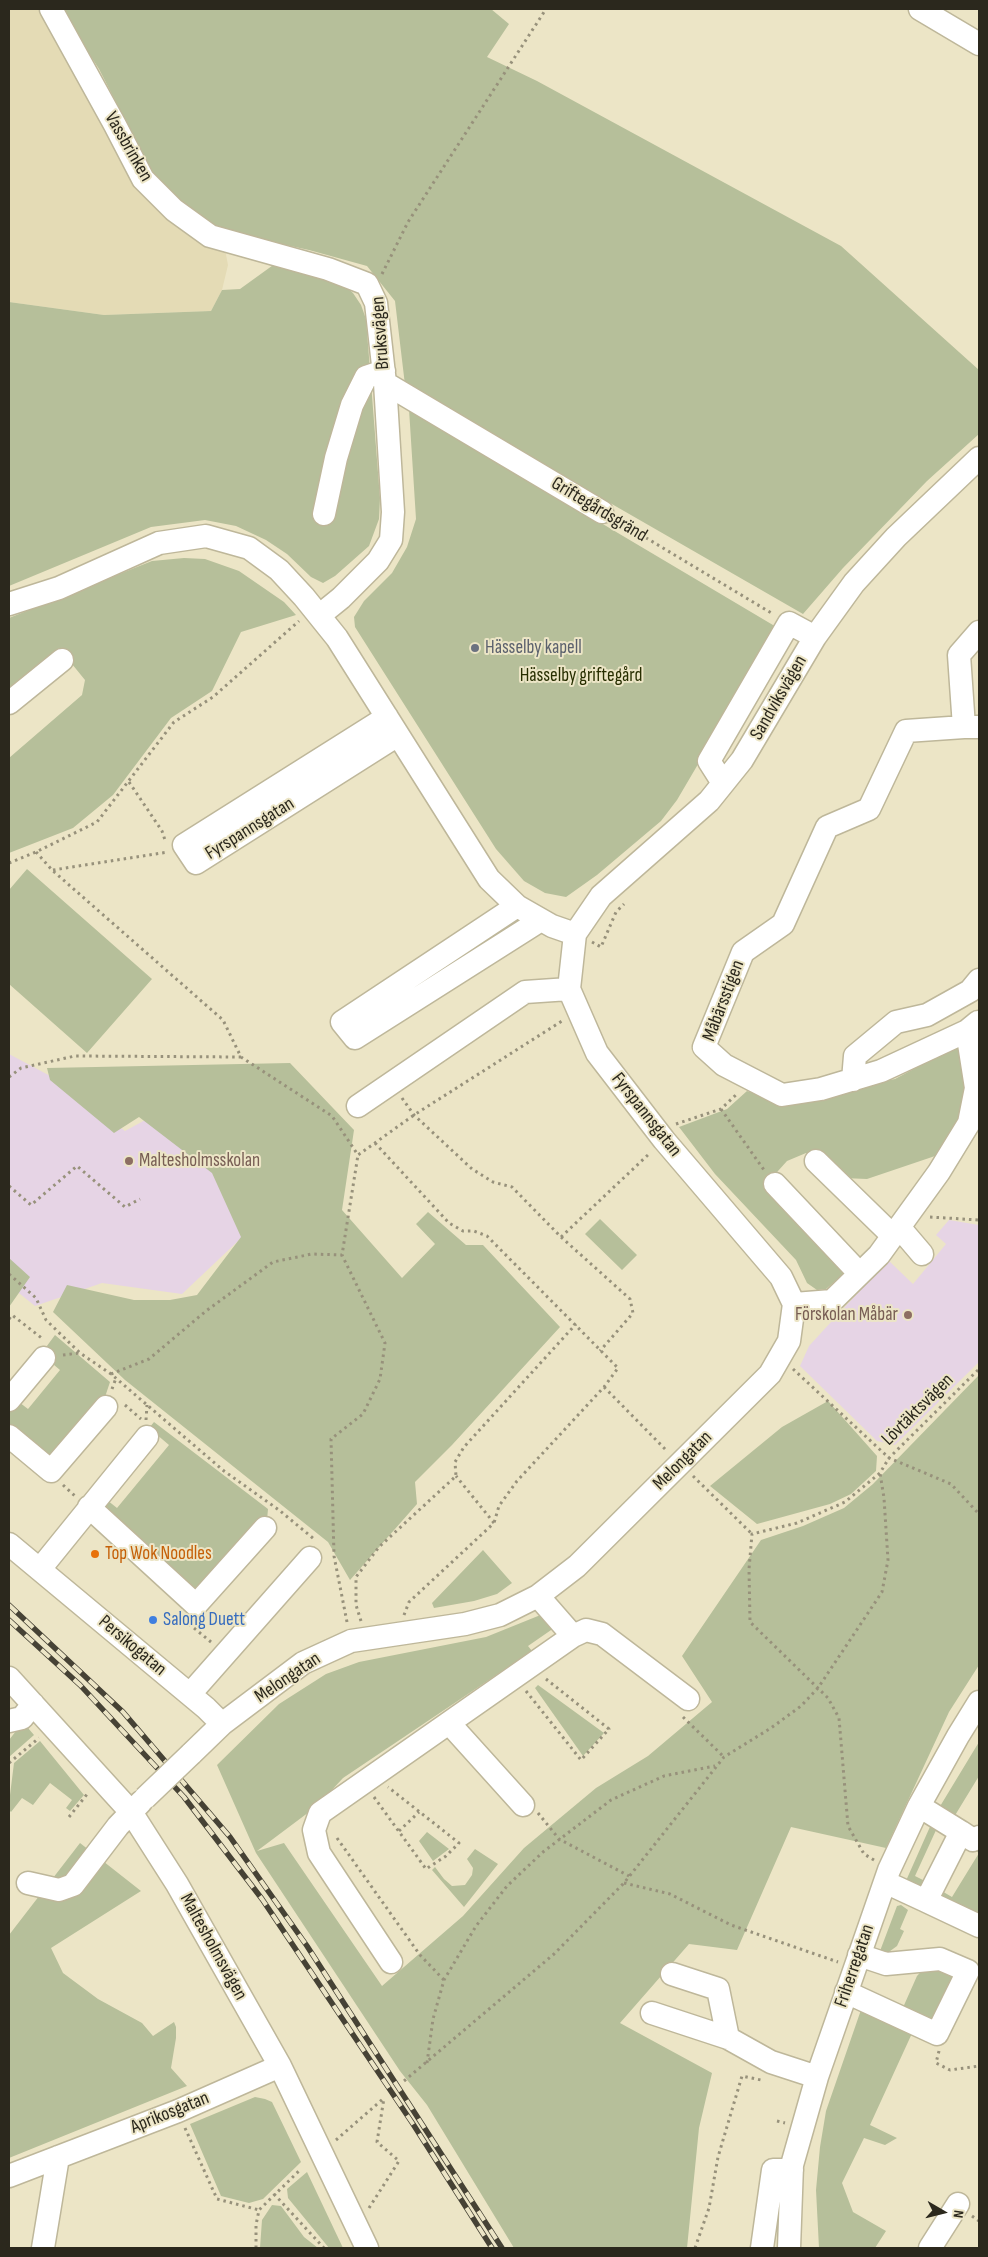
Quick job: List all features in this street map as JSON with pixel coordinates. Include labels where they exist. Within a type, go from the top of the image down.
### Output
[{"type":"street","name":"Vassbrinken","points":[[51,9],[143,179],[174,210],[210,236],[328,269],[367,284],[376,304]]},
{"type":"street","points":[[924,10],[979,44]]},
{"type":"street","name":"Bruksvägen","points":[[320,615],[341,598],[378,561],[391,540],[393,512],[384,377],[376,304]]},
{"type":"street","points":[[324,514],[336,458],[352,405],[366,377],[384,377]]},
{"type":"street","name":"Griftegårdsgränd","points":[[384,377],[602,512]]},
{"type":"street","name":"Sandviksvägen","points":[[575,934],[601,896],[709,801],[750,747],[815,637],[854,583],[896,537],[979,458]]},
{"type":"street","points":[[9,604],[59,588],[159,544],[206,536],[249,548],[279,570],[320,615],[337,638],[489,879],[517,906],[541,920],[575,934]]},
{"type":"street","points":[[723,783],[709,761],[789,623],[815,637]]},
{"type":"street","name":"Måbärsstigen","points":[[965,1031],[881,1071],[821,1089],[782,1095],[724,1066],[704,1047],[743,952],[783,924],[827,827],[869,809],[906,732],[972,727],[959,655],[979,632]]},
{"type":"street","points":[[9,703],[62,660]]},
{"type":"street","name":"Fyrspannsgatan","points":[[393,726],[196,863],[184,845],[393,726]]},
{"type":"street","points":[[517,906],[342,1022],[355,1038],[541,920]]},
{"type":"street","name":"Fyrspannsgatan","points":[[575,934],[569,989],[598,1053],[670,1132],[781,1277],[794,1304]]},
{"type":"street","points":[[853,1080],[855,1056],[896,1022],[927,1015],[975,986]]},
{"type":"street","points":[[794,1304],[832,1301],[860,1274],[878,1255],[939,1172],[969,1123],[976,1088],[965,1031],[975,986]]},
{"type":"street","points":[[358,1106],[525,992],[569,989]]},
{"type":"street","points":[[816,1161],[900,1226],[922,1254]]},
{"type":"street","points":[[775,1184],[860,1274]]},
{"type":"street","name":"Melongatan","points":[[28,1883],[59,1890],[73,1885],[118,1826],[190,1754],[222,1724],[303,1663],[358,1640],[482,1620],[500,1614],[538,1596],[577,1566],[770,1374],[789,1341],[794,1304]]},
{"type":"street","points":[[9,1400],[44,1358]]},
{"type":"street","points":[[9,1436],[51,1471],[113,1404]]},
{"type":"street","points":[[40,1569],[147,1437]]},
{"type":"street","points":[[89,1507],[196,1605],[265,1528]]},
{"type":"street","name":"Persikogatan","points":[[9,1544],[190,1694],[222,1724]]},
{"type":"street","points":[[190,1694],[318,1549]]},
{"type":"street","points":[[538,1596],[573,1636]]},
{"type":"street","points":[[392,1962],[319,1853],[314,1830],[320,1814],[573,1636],[586,1630],[602,1634],[684,1706]]},
{"type":"street","name":"Maltesholmsvägen","points":[[9,1678],[21,1715],[138,1805],[177,1884],[280,2066],[368,2248]]},
{"type":"street","name":"Friherregatan","points":[[789,2248],[792,2170],[817,2077],[846,1992],[887,1876],[919,1806],[977,1712]]},
{"type":"street","points":[[449,1723],[524,1805]]},
{"type":"street","points":[[919,1806],[970,1835],[926,1901]]},
{"type":"street","points":[[887,1876],[926,1901],[979,1926]]},
{"type":"street","points":[[846,1992],[937,2034],[968,1971],[940,1959],[886,1964],[857,1961]]},
{"type":"street","points":[[672,1974],[718,1989],[728,2038]]},
{"type":"street","points":[[652,2013],[728,2038],[771,2062],[817,2077]]},
{"type":"street","name":"Aprikosgatan","points":[[9,2176],[178,2111],[280,2066]]},
{"type":"street","points":[[43,2248],[58,2157]]},
{"type":"street","points":[[762,2248],[773,2170],[792,2170]]},
{"type":"street","points":[[930,2248],[958,2204]]},
{"type":"path","name":"Bruksvägen","points":[[376,304],[378,279],[408,222],[546,9]]},
{"type":"path","name":"Griftegårdsgränd","points":[[602,512],[789,623]]},
{"type":"path","points":[[9,863],[97,822],[174,722],[213,697],[297,622],[320,615]]},
{"type":"path","points":[[52,870],[169,852],[162,831],[129,782]]},
{"type":"path","points":[[36,852],[52,870],[223,1020],[241,1057],[332,1116],[358,1155],[342,1255],[385,1343],[380,1379],[363,1414],[331,1439],[334,1556],[358,1640]]},
{"type":"path","points":[[358,1155],[414,1115],[578,1011]]},
{"type":"path","points":[[9,1077],[21,1068],[75,1056],[241,1057]]},
{"type":"path","points":[[562,1237],[670,1132],[720,1109],[732,1098]]},
{"type":"path","points":[[720,1109],[775,1184]]},
{"type":"path","points":[[414,1115],[472,1169],[493,1182],[512,1187],[562,1237],[630,1299],[633,1313],[600,1351]]},
{"type":"path","points":[[375,1144],[450,1223],[463,1231],[487,1236],[618,1368],[604,1387],[517,1481],[498,1506],[494,1522],[409,1602],[404,1620],[407,1632]]},
{"type":"path","points":[[9,1186],[31,1205],[77,1166],[124,1208],[140,1199]]},
{"type":"path","points":[[900,1226],[979,1220]]},
{"type":"path","points":[[112,1374],[149,1359],[206,1311],[273,1262],[312,1254],[342,1255]]},
{"type":"path","points":[[9,1274],[36,1298],[46,1320],[80,1353],[112,1374],[224,1471],[279,1510],[318,1549],[334,1556]]},
{"type":"path","points":[[9,1319],[12,1315],[47,1343],[38,1354],[44,1358]]},
{"type":"path","points":[[494,1522],[456,1476],[455,1462],[464,1447],[576,1324]]},
{"type":"path","points":[[780,1357],[889,1458],[951,1484],[979,1514]]},
{"type":"path","name":"Lövtäktsvägen","points":[[752,1534],[797,1523],[846,1502],[880,1473],[889,1458],[979,1369]]},
{"type":"path","points":[[604,1387],[752,1534],[749,1569],[750,1622],[828,1698],[839,1718],[848,1826],[864,1854],[887,1876]]},
{"type":"path","points":[[113,1404],[146,1423],[147,1404]]},
{"type":"path","points":[[404,2082],[554,1954],[624,1883],[724,1757],[771,1728],[801,1706],[818,1688],[882,1592],[888,1560],[884,1498],[880,1473]]},
{"type":"path","points":[[358,1640],[356,1577],[379,1547],[456,1476]]},
{"type":"path","points":[[189,1618],[186,1621],[225,1654]]},
{"type":"path","points":[[521,1684],[581,1760],[609,1729],[545,1679]]},
{"type":"path","points":[[684,1706],[724,1757]]},
{"type":"path","points":[[21,1715],[46,1744]]},
{"type":"path","points":[[9,1764],[40,1736]]},
{"type":"path","points":[[427,2064],[433,2020],[444,1980],[476,1926],[507,1886],[559,1839],[611,1800],[664,1776],[715,1766]]},
{"type":"path","points":[[369,1791],[426,1869],[446,1856],[459,1843],[382,1782]]},
{"type":"path","points":[[83,1786],[94,1800]]},
{"type":"path","points":[[69,1817],[89,1793]]},
{"type":"path","points":[[524,1805],[535,1808],[559,1839],[629,1876]]},
{"type":"path","points":[[399,1831],[419,1812]]},
{"type":"path","points":[[333,1832],[420,1954],[444,1980]]},
{"type":"path","points":[[624,1883],[670,1894],[731,1925],[857,1961]]},
{"type":"path","points":[[940,2051],[936,2063],[950,2070],[978,2065]]},
{"type":"path","points":[[695,2248],[709,2208],[718,2157],[742,2076],[769,2082]]},
{"type":"path","points":[[334,2142],[384,2098],[377,2142],[399,2161],[357,2226]]},
{"type":"path","points":[[178,2111],[217,2200],[259,2210]]},
{"type":"path","points":[[256,2248],[256,2225],[259,2210],[301,2169]]},
{"type":"path","points":[[274,2194],[324,2248]]},
{"type":"shaded area","points":[[9,9],[60,9],[156,182],[222,234],[228,265],[222,290],[211,311],[104,315],[9,302]]},
{"type":"shaded area","name":"Maltesholmsskolan","points":[[9,1054],[54,1078],[125,1131],[171,1106],[292,1190],[182,1294],[102,1283],[35,1306],[9,1285]]},
{"type":"shaded area","name":"Förskolan Måbär","points":[[949,1220],[979,1225],[979,1362],[895,1445],[877,1441],[800,1366],[809,1346],[888,1260],[913,1284],[946,1244],[936,1235]]},
{"type":"green space","points":[[60,9],[491,9],[509,24],[487,57],[537,81],[841,246],[979,370],[979,434],[927,481],[843,568],[803,614],[405,385],[395,301],[367,266],[309,250],[216,230],[184,206],[151,171],[99,69]]},
{"type":"green space","points":[[276,263],[339,281],[353,293],[361,305],[366,319],[380,498],[379,519],[369,546],[335,576],[323,583],[311,577],[287,554],[266,540],[236,526],[205,520],[151,527],[9,586],[9,302],[104,315],[211,311],[222,290],[240,289]]},
{"type":"green space","name":"Hässelby griftegård","points":[[409,409],[778,628],[677,800],[661,821],[597,875],[566,897],[545,893],[524,881],[496,849],[355,627],[354,617],[364,601],[392,573],[407,547],[416,519]]},
{"type":"green space","points":[[184,558],[205,559],[239,571],[284,602],[296,615],[241,632],[212,691],[171,718],[113,795],[73,828],[9,853],[9,758],[82,695],[85,680],[63,653],[9,693],[9,618],[152,561]]},
{"type":"green space","points":[[27,869],[152,979],[87,1053],[9,984],[9,890]]},
{"type":"green space","points":[[979,1034],[979,1090],[938,1155],[867,1179],[843,1178],[818,1155],[806,1153],[787,1161],[769,1181],[847,1271],[826,1289],[817,1290],[807,1283],[796,1260],[715,1174],[679,1127],[727,1109],[747,1091],[781,1102],[895,1079]]},
{"type":"green space","points":[[290,1063],[354,1130],[342,1210],[402,1278],[435,1244],[416,1224],[428,1212],[466,1245],[483,1245],[560,1327],[452,1445],[415,1482],[417,1504],[350,1580],[328,1542],[125,1380],[53,1312],[67,1285],[134,1300],[170,1300],[197,1295],[241,1237],[212,1173],[139,1117],[114,1133],[50,1080],[47,1068]]},
{"type":"green space","points":[[600,1219],[637,1255],[622,1270],[585,1234]]},
{"type":"green space","points":[[9,1258],[30,1277],[9,1307]]},
{"type":"green space","points":[[55,1335],[110,1382],[102,1406],[50,1457],[9,1428],[9,1407],[15,1399],[28,1409],[60,1370],[41,1354]]},
{"type":"green space","points":[[979,1375],[979,1665],[949,1712],[886,1848],[791,1827],[737,1950],[689,1944],[620,2023],[712,2073],[699,2128],[687,2248],[514,2248],[427,2105],[400,2071],[256,1853],[217,1765],[279,1704],[326,1674],[359,1662],[486,1637],[543,1614],[554,1628],[528,1646],[532,1651],[343,1778],[317,1806],[257,1851],[284,1843],[382,1986],[463,1916],[524,1848],[596,1788],[648,1756],[712,1702],[682,1656],[761,1540],[803,1526],[844,1508],[873,1484]]},
{"type":"green space","points":[[828,1401],[877,1456],[876,1471],[851,1494],[830,1504],[757,1524],[710,1486],[782,1427]]},
{"type":"green space","points":[[154,1422],[268,1509],[267,1520],[197,1591],[99,1509],[107,1500],[117,1508],[169,1445],[149,1428]]},
{"type":"green space","points":[[483,1550],[512,1583],[497,1594],[474,1601],[434,1608],[432,1603]]},
{"type":"green space","points":[[538,1685],[604,1733],[583,1756],[535,1688]]},
{"type":"green space","points":[[20,1726],[28,1728],[34,1735],[9,1757],[9,1740]]},
{"type":"green space","points":[[40,1741],[84,1795],[70,1811],[66,1808],[72,1800],[50,1783],[33,1805],[22,1798],[11,1812],[9,1810],[9,1803],[14,1763]]},
{"type":"green space","points":[[979,1742],[979,1776],[954,1817],[939,1808]]},
{"type":"green space","points":[[933,1820],[937,1828],[915,1876],[925,1881],[917,1889],[905,1883]]},
{"type":"green space","points":[[427,1832],[449,1849],[433,1861],[419,1841]]},
{"type":"green space","points":[[80,1843],[141,1891],[51,1948],[63,1973],[98,1999],[142,2023],[153,2036],[174,2022],[176,2038],[171,2068],[187,2086],[9,2158],[9,1935]]},
{"type":"green space","points":[[967,1846],[979,1847],[979,1853]]},
{"type":"green space","points":[[475,1849],[498,1864],[464,1907],[432,1870],[435,1867],[452,1886],[465,1885],[472,1875],[473,1868],[467,1859]]},
{"type":"green space","points":[[979,1853],[979,1921],[935,1899],[940,1890],[952,1897]]},
{"type":"green space","points":[[901,1905],[908,1910],[900,1929],[904,1931],[897,1946],[886,1954],[880,1951],[897,1906]]},
{"type":"green space","points":[[927,1965],[955,1972],[935,2024],[901,2012],[917,1976]]},
{"type":"green space","points":[[862,2007],[914,2029],[870,2125],[897,2138],[885,2145],[864,2138],[842,2183],[853,2212],[886,2231],[875,2248],[819,2248],[816,2190],[826,2111]]},
{"type":"green space","points":[[255,2097],[272,2102],[301,2162],[263,2199],[249,2203],[221,2196],[190,2124]]},
{"type":"green space","points":[[307,2172],[343,2248],[329,2248],[288,2198],[287,2189]]},
{"type":"green space","points":[[272,2205],[281,2206],[304,2237],[318,2248],[260,2248],[262,2220]]},
{"type":"railway","points":[[9,1605],[123,1712],[230,1837],[307,1946],[502,2248]]},
{"type":"railway","points":[[9,1620],[80,1685],[184,1797],[262,1899],[413,2124],[492,2248]]},
{"type":"place","name":"Hässelby kapell","points":[[475,648]]},
{"type":"place","name":"Maltesholmsskolan","points":[[129,1161]]},
{"type":"place","name":"Förskolan Måbär","points":[[908,1315]]},
{"type":"place","name":"Top Wok Noodles","points":[[95,1554]]},
{"type":"place","name":"Salong Duett","points":[[153,1620]]}]
